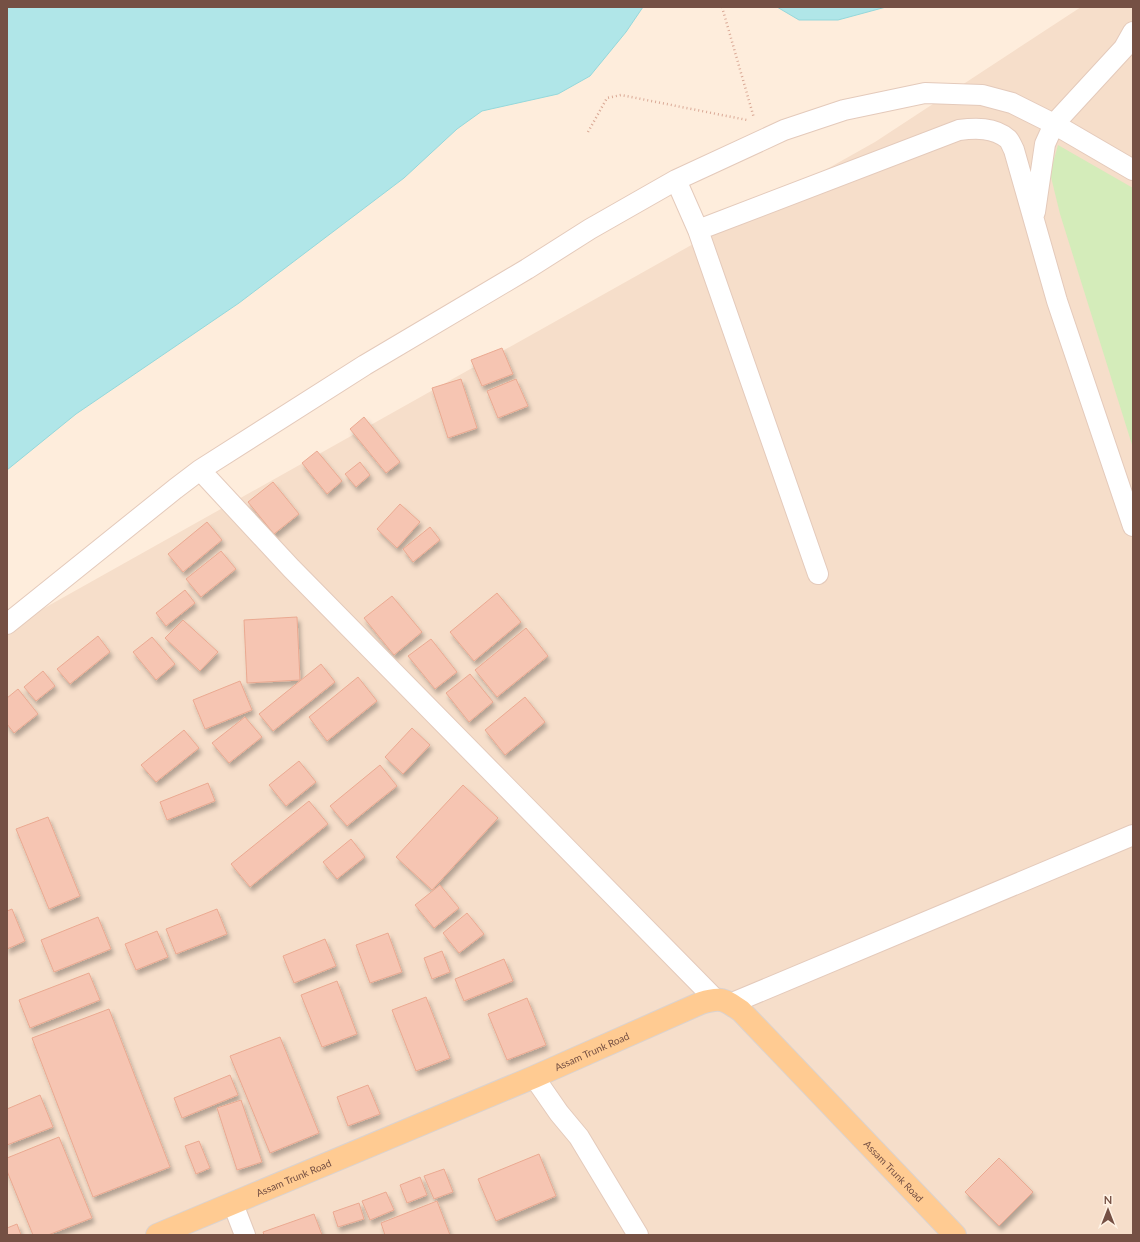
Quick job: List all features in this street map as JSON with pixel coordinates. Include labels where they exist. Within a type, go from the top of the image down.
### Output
[{"type":"main road","name":"Assam Trunk Road","points":[[157,1235],[534,1077],[701,1003],[722,1001],[741,1011],[955,1235]]},
{"type":"street","points":[[1034,221],[1045,144],[1054,124],[1130,41]]},
{"type":"street","points":[[7,624],[174,489],[200,470],[366,365],[527,269],[590,229],[676,180],[784,130],[844,110],[880,101],[925,93],[982,95],[1012,103],[1054,124],[1133,170]]},
{"type":"street","points":[[698,230],[954,132],[973,128],[985,129],[1000,134],[1008,139],[1014,150],[1057,302],[1133,526]]},
{"type":"street","points":[[676,180],[698,230],[818,574]]},
{"type":"street","points":[[200,470],[291,568],[722,1001],[1133,835]]},
{"type":"street","points":[[534,1077],[579,1137],[638,1235]]},
{"type":"street","points":[[233,1204],[245,1235]]},
{"type":"path","points":[[722,7],[755,122],[784,130]]},
{"type":"path","points":[[588,132],[607,98],[621,95],[747,120]]},
{"type":"shaded area","points":[[1081,7],[1133,7],[1133,1235],[7,1235],[7,629],[875,142]]},
{"type":"green space","points":[[1058,145],[1133,188],[1133,448],[1060,214],[1050,173]]},
{"type":"water","points":[[7,7],[643,7],[626,32],[590,76],[558,94],[482,111],[457,129],[404,178],[239,303],[76,414],[7,470]]},
{"type":"water","points":[[777,7],[886,7],[838,20],[799,20]]},
{"type":"building","points":[[502,348],[513,374],[482,386],[471,360]]},
{"type":"building","points":[[461,379],[477,428],[448,438],[432,388]]},
{"type":"building","points":[[516,379],[528,406],[498,418],[487,391]]},
{"type":"building","points":[[364,417],[400,462],[386,473],[350,429]]},
{"type":"building","points":[[317,451],[342,481],[327,494],[302,463]]},
{"type":"building","points":[[360,462],[370,475],[356,487],[345,474]]},
{"type":"building","points":[[273,482],[299,514],[274,534],[248,502]]},
{"type":"building","points":[[400,504],[420,522],[397,548],[377,529]]},
{"type":"building","points":[[207,522],[222,540],[183,572],[168,554]]},
{"type":"building","points":[[430,527],[440,540],[413,562],[403,549]]},
{"type":"building","points":[[221,551],[236,569],[201,597],[186,579]]},
{"type":"building","points":[[185,590],[195,603],[166,626],[156,613]]},
{"type":"building","points":[[497,593],[521,622],[474,661],[450,632]]},
{"type":"building","points":[[392,596],[422,632],[394,655],[364,618]]},
{"type":"building","points":[[297,617],[300,680],[247,683],[244,620]]},
{"type":"building","points":[[183,620],[218,652],[200,671],[165,638]]},
{"type":"building","points":[[526,628],[548,656],[497,697],[475,670]]},
{"type":"building","points":[[98,636],[110,652],[70,684],[57,669]]},
{"type":"building","points":[[152,637],[175,664],[156,680],[133,652]]},
{"type":"building","points":[[431,639],[457,672],[435,689],[408,656]]},
{"type":"building","points":[[321,664],[335,682],[273,731],[259,714]]},
{"type":"building","points":[[43,671],[55,686],[36,701],[24,687]]},
{"type":"building","points":[[470,674],[493,702],[469,722],[446,693]]},
{"type":"building","points":[[358,677],[377,701],[327,741],[309,717]]},
{"type":"building","points":[[240,681],[252,710],[205,729],[193,700]]},
{"type":"building","points":[[18,689],[38,714],[14,733],[7,724],[7,698]]},
{"type":"building","points":[[525,697],[545,722],[505,755],[485,730]]},
{"type":"building","points":[[245,717],[262,737],[229,763],[212,743]]},
{"type":"building","points":[[412,728],[430,745],[403,774],[385,757]]},
{"type":"building","points":[[184,730],[199,748],[156,782],[141,765]]},
{"type":"building","points":[[299,761],[316,782],[286,806],[269,785]]},
{"type":"building","points":[[380,765],[397,786],[347,826],[330,806]]},
{"type":"building","points":[[208,783],[215,801],[167,820],[160,802]]},
{"type":"building","points":[[463,785],[498,818],[432,890],[396,857]]},
{"type":"building","points":[[309,801],[328,824],[250,887],[231,864]]},
{"type":"building","points":[[48,817],[80,896],[49,909],[16,829]]},
{"type":"building","points":[[351,839],[365,857],[337,879],[323,862]]},
{"type":"building","points":[[440,885],[459,908],[434,928],[415,905]]},
{"type":"building","points":[[12,909],[25,941],[7,949],[7,911]]},
{"type":"building","points":[[217,909],[227,934],[176,954],[166,929]]},
{"type":"building","points":[[467,913],[484,934],[459,953],[443,933]]},
{"type":"building","points":[[98,917],[111,949],[54,972],[41,940]]},
{"type":"building","points":[[157,931],[168,957],[136,970],[125,944]]},
{"type":"building","points":[[388,933],[402,972],[370,983],[356,945]]},
{"type":"building","points":[[325,939],[336,966],[294,983],[283,956]]},
{"type":"building","points":[[442,951],[450,972],[432,979],[424,958]]},
{"type":"building","points":[[504,959],[513,981],[464,1001],[455,979]]},
{"type":"building","points":[[89,973],[100,1000],[30,1028],[19,1000]]},
{"type":"building","points":[[337,981],[357,1034],[322,1047],[301,995]]},
{"type":"building","points":[[426,997],[450,1058],[416,1071],[392,1010]]},
{"type":"building","points":[[527,998],[546,1045],[507,1060],[488,1014]]},
{"type":"building","points":[[109,1009],[170,1167],[93,1197],[32,1038]]},
{"type":"building","points":[[280,1037],[319,1133],[270,1153],[230,1056]]},
{"type":"building","points":[[230,1075],[238,1095],[182,1118],[174,1098]]},
{"type":"building","points":[[368,1085],[380,1114],[348,1126],[337,1097]]},
{"type":"building","points":[[40,1095],[53,1127],[7,1145],[7,1109]]},
{"type":"building","points":[[241,1100],[262,1162],[237,1170],[217,1108]]},
{"type":"building","points":[[59,1137],[92,1218],[48,1235],[33,1235],[7,1171],[7,1158]]},
{"type":"building","points":[[199,1141],[210,1168],[196,1174],[185,1146]]},
{"type":"building","points":[[539,1154],[556,1196],[496,1221],[478,1179]]},
{"type":"building","points":[[999,1158],[1033,1192],[999,1226],[965,1192]]},
{"type":"building","points":[[444,1169],[453,1192],[434,1199],[424,1176]]},
{"type":"building","points":[[420,1177],[427,1195],[407,1203],[400,1185]]},
{"type":"building","points":[[386,1192],[394,1210],[370,1220],[362,1201]]},
{"type":"building","points":[[437,1201],[450,1235],[385,1235],[381,1223]]},
{"type":"building","points":[[359,1203],[364,1219],[338,1227],[333,1212]]},
{"type":"building","points":[[314,1214],[322,1235],[264,1235],[263,1232]]},
{"type":"building","points":[[17,1224],[21,1235],[7,1235],[7,1228]]}]
